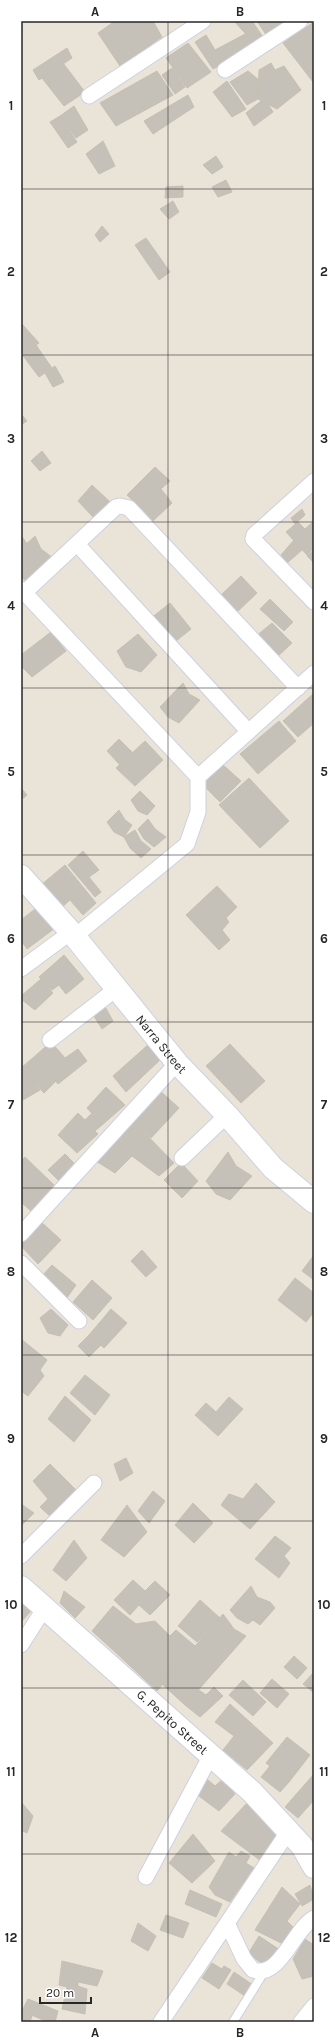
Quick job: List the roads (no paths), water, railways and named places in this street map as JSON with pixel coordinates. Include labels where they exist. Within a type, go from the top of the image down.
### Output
[{"type":"street","points":[[89,96],[203,21]]},
{"type":"street","points":[[225,70],[300,21]]},
{"type":"street","points":[[312,596],[253,539],[254,535],[314,481]]},
{"type":"street","points":[[21,969],[73,935],[187,844],[198,812],[198,778],[23,591],[77,544],[116,507],[120,506],[129,508],[298,688]]},
{"type":"street","points":[[77,544],[248,731]]},
{"type":"street","points":[[198,778],[248,731],[314,673]]},
{"type":"street","name":"Narra Street","points":[[21,876],[73,935],[178,1063],[227,1115],[273,1168],[314,1202]]},
{"type":"street","points":[[50,1040],[116,989]]},
{"type":"street","points":[[21,1234],[178,1063]]},
{"type":"street","points":[[182,1158],[227,1115]]},
{"type":"street","points":[[21,1263],[79,1321]]},
{"type":"street","points":[[21,1556],[94,1483]]},
{"type":"street","name":"G. Pepito Street","points":[[21,1587],[252,1792],[302,1846],[314,1867]]},
{"type":"street","points":[[21,1645],[44,1609]]},
{"type":"street","points":[[146,1877],[211,1755]]},
{"type":"street","points":[[161,2022],[228,1925],[288,1832]]},
{"type":"street","points":[[228,1925],[244,1959],[253,1970],[264,1972],[273,1967],[302,1929],[314,1918]]},
{"type":"street","points":[[301,2022],[314,2006]]},
{"type":"lane","points":[[233,2022],[264,1972]]}]
